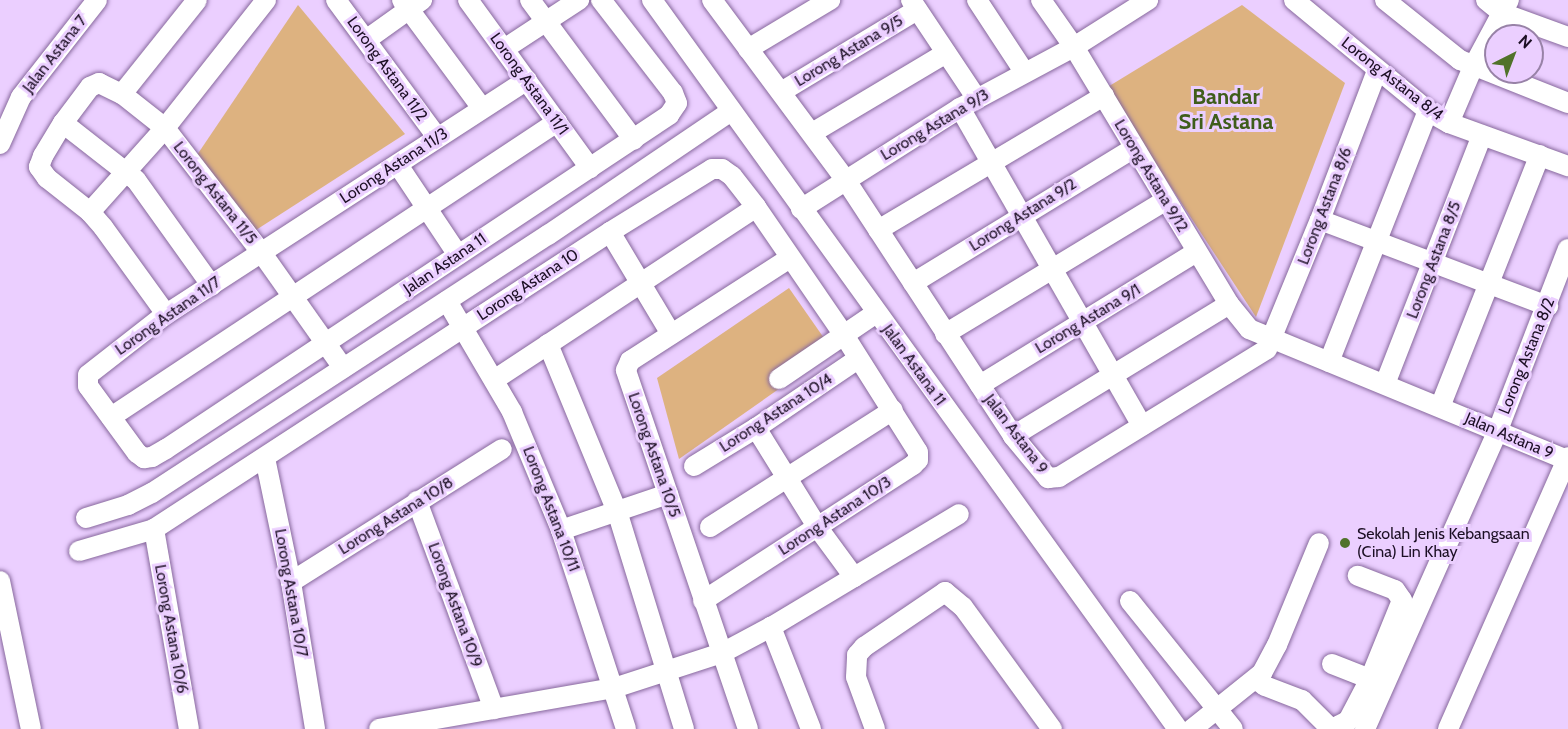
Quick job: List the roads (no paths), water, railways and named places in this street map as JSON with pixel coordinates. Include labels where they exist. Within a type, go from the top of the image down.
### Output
[{"type":"street","name":"Jalan Astana 7","points":[[0,144],[26,89],[98,0]]},
{"type":"street","points":[[122,94],[197,0]]},
{"type":"street","points":[[166,314],[90,212],[165,128],[266,0]]},
{"type":"street","name":"Lorong Astana 11/2","points":[[336,0],[437,137]]},
{"type":"street","name":"Lorong Astana 11/1","points":[[468,0],[590,168]]},
{"type":"street","points":[[530,0],[634,140]]},
{"type":"street","points":[[504,49],[579,0]]},
{"type":"street","name":"Jalan Astana 11","points":[[111,417],[137,453],[144,458],[152,457],[669,115],[677,103],[673,93],[601,0]]},
{"type":"street","name":"Jalan Astana 11","points":[[652,0],[1178,729]]},
{"type":"street","points":[[748,49],[830,0]]},
{"type":"street","points":[[977,0],[1025,73]]},
{"type":"street","name":"Lorong Astana 9/3","points":[[801,209],[845,179],[969,104],[1074,47],[1148,0]]},
{"type":"street","name":"Lorong Astana 8/4","points":[[1294,0],[1428,111],[1449,123],[1568,166]]},
{"type":"street","points":[[1385,0],[1460,60],[1568,103]]},
{"type":"street","points":[[1486,0],[1506,6],[1568,37]]},
{"type":"street","name":"Lorong Astana 9/12","points":[[1044,1],[1229,304],[1249,329],[1272,339]]},
{"type":"street","name":"Jalan Astana 9","points":[[718,2],[748,49],[845,179],[1013,436],[1048,478],[1059,477],[1259,355],[1272,339],[1567,458]]},
{"type":"street","points":[[366,40],[411,3],[482,108]]},
{"type":"street","points":[[914,5],[946,53],[991,161],[1054,269],[1112,377],[1142,426]]},
{"type":"street","name":"Lorong Astana 9/5","points":[[781,92],[914,5]]},
{"type":"street","points":[[1449,123],[1473,67],[1506,6]]},
{"type":"street","points":[[812,133],[946,53]]},
{"type":"street","name":"Lorong Astana 8/6","points":[[1272,339],[1377,71]]},
{"type":"street","name":"Lorong Astana 11/3","points":[[261,252],[526,80]]},
{"type":"street","name":"Lorong Astana 11/5","points":[[90,212],[47,178],[39,167],[63,123],[90,87],[99,83],[122,94],[165,128],[261,252],[343,368]]},
{"type":"street","points":[[878,230],[1104,96]]},
{"type":"street","points":[[86,518],[128,505],[152,493],[447,301],[731,111]]},
{"type":"street","points":[[1329,362],[1428,111]]},
{"type":"street","points":[[111,417],[557,122]]},
{"type":"street","points":[[63,123],[127,171],[212,286]]},
{"type":"street","name":"Lorong Astana 8/5","points":[[1385,384],[1482,135]]},
{"type":"street","name":"Lorong Astana 9/2","points":[[913,283],[1022,214],[1134,148]]},
{"type":"street","points":[[1440,408],[1540,155]]},
{"type":"street","points":[[398,165],[458,255]]},
{"type":"street","name":"Lorong Astana 10","points":[[79,551],[154,529],[610,232],[712,169],[723,169],[732,176],[756,207],[893,410]]},
{"type":"street","points":[[945,334],[1166,200]]},
{"type":"street","points":[[494,380],[756,207]]},
{"type":"street","points":[[1320,220],[1548,306]]},
{"type":"street","points":[[610,232],[671,334]]},
{"type":"street","name":"Lorong Astana 8/2","points":[[1365,729],[1498,430],[1548,306],[1568,249]]},
{"type":"street","name":"Lorong Astana 11/7","points":[[111,417],[88,386],[88,375],[166,314],[261,252]]},
{"type":"street","name":"Lorong Astana 9/1","points":[[980,385],[1196,252]]},
{"type":"street","name":"Lorong Astana 10/5","points":[[748,729],[626,370],[630,361],[789,258]]},
{"type":"street","name":"Lorong Astana 10/11","points":[[447,301],[512,412],[561,530],[626,729]]},
{"type":"street","points":[[1013,436],[1229,304]]},
{"type":"street","points":[[779,379],[876,313]]},
{"type":"street","points":[[548,344],[617,511],[684,729]]},
{"type":"street","name":"Lorong Astana 10/4","points":[[694,466],[756,428],[858,358]]},
{"type":"street","points":[[710,527],[893,410]]},
{"type":"street","name":"Lorong Astana 10/3","points":[[704,601],[918,460],[918,452],[893,410]]},
{"type":"street","points":[[756,428],[818,528],[854,577]]},
{"type":"street","name":"Lorong Astana 10/8","points":[[291,582],[502,449]]},
{"type":"street","name":"Lorong Astana 10/7","points":[[265,458],[291,582],[315,729]]},
{"type":"street","points":[[1448,729],[1567,458]]},
{"type":"street","points":[[561,530],[668,494]]},
{"type":"street","name":"Lorong Astana 10/9","points":[[417,501],[494,710]]},
{"type":"street","points":[[380,729],[451,723],[494,710],[614,688],[722,653],[771,627],[959,514]]},
{"type":"street","name":"Lorong Astana 10/6","points":[[154,529],[189,729]]},
{"type":"street","points":[[1192,729],[1256,679],[1277,645],[1318,543]]},
{"type":"street","points":[[1256,679],[1265,686],[1302,700],[1328,726],[1334,728],[1348,722],[1370,679],[1402,600],[1395,590],[1358,576]]},
{"type":"street","points":[[0,581],[31,729]]},
{"type":"street","points":[[875,729],[856,677],[856,655],[864,647],[945,592],[963,607],[1052,729]]},
{"type":"street","points":[[1130,601],[1233,729]]},
{"type":"street","points":[[771,627],[811,729]]},
{"type":"street","points":[[1332,664],[1370,679]]},
{"type":"place","name":"Sekolah Jenis Kebangsaan (Cina) Lin Khay","points":[[1345,543]]},
{"type":"district","name":"Bandar Sri Astana","points":[[1226,108]]}]
